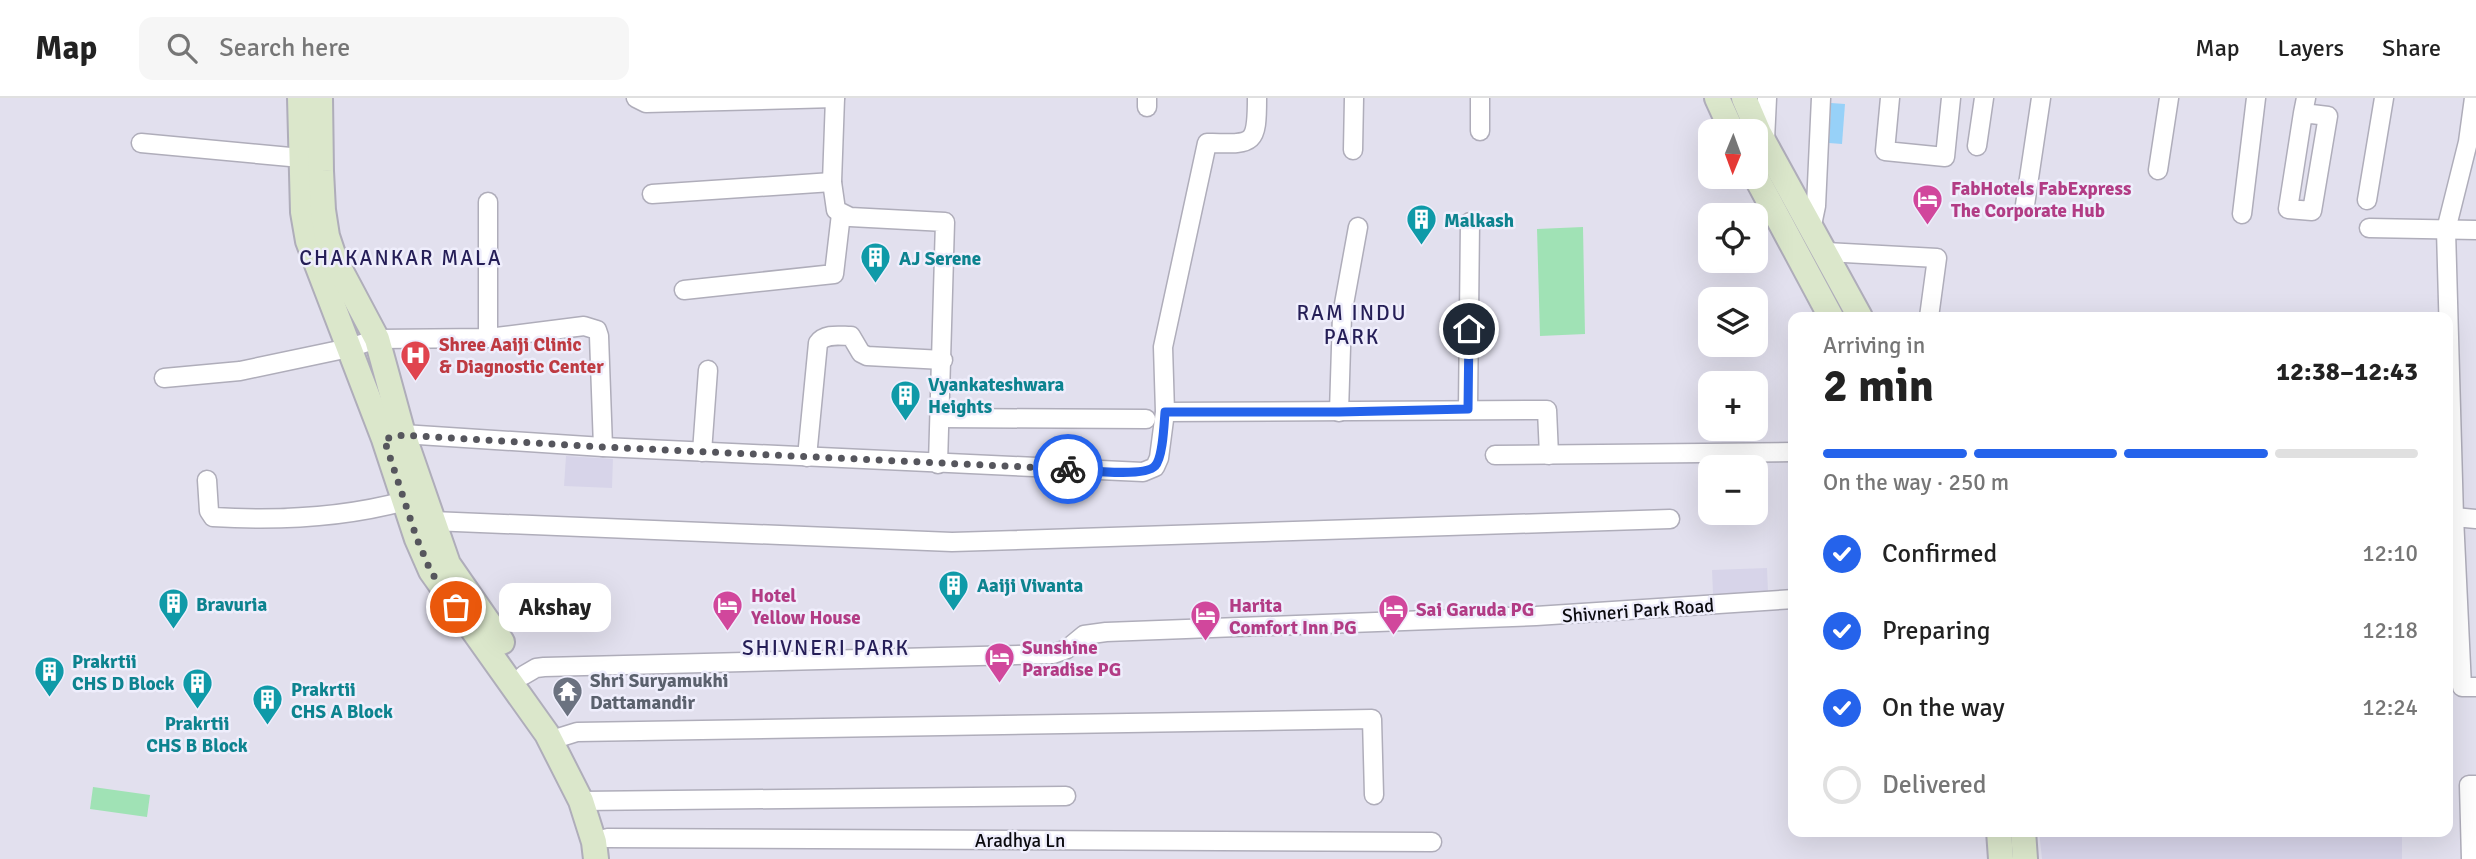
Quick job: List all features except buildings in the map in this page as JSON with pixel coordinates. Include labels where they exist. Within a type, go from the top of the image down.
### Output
[{"type":"main road","points":[[300,98],[303,212],[308,241],[348,348],[394,437],[432,521],[448,564],[524,675],[561,737],[588,801],[594,842],[605,852]]},
{"type":"main road","points":[[320,98],[320,172],[327,236],[335,260],[377,339],[405,501],[431,572],[547,734],[588,801]]},
{"type":"main road","points":[[1717,98],[1727,119]]},
{"type":"main road","points":[[1744,98],[1754,119]]},
{"type":"main road","points":[[1768,147],[1857,312]]},
{"type":"main road","points":[[1762,189],[1828,312]]},
{"type":"main road","points":[[1999,837],[2001,859]]},
{"type":"main road","points":[[2023,837],[2025,859]]},
{"type":"street","points":[[636,98],[646,103],[835,98],[832,182],[836,210],[850,217],[945,222],[939,464]]},
{"type":"street","points":[[394,437],[1143,472],[1155,467],[1159,458],[1165,412],[1163,347],[1207,143],[1237,144],[1254,136],[1257,127],[1257,98]]},
{"type":"street","points":[[1353,98],[1353,150]]},
{"type":"street","points":[[1480,98],[1480,131]]},
{"type":"street","points":[[1766,119],[1767,98]]},
{"type":"street","points":[[1812,225],[1816,206],[1821,98]]},
{"type":"street","points":[[1890,98],[1885,151],[1945,157],[1951,98]]},
{"type":"street","points":[[1978,146],[1984,98]]},
{"type":"street","points":[[2025,205],[2041,98]]},
{"type":"street","points":[[2158,170],[2169,98]]},
{"type":"street","points":[[2242,214],[2256,98]]},
{"type":"street","points":[[2449,312],[2446,230],[2468,142],[2474,98]]},
{"type":"street","points":[[2305,105],[2328,116],[2312,211],[2288,209],[2305,105]]},
{"type":"street","points":[[2367,200],[2383,105]]},
{"type":"street","points":[[141,143],[301,158]]},
{"type":"street","points":[[652,194],[832,182]]},
{"type":"street","points":[[488,202],[488,338]]},
{"type":"street","points":[[684,290],[834,274],[841,214]]},
{"type":"street","points":[[1468,409],[1470,222]]},
{"type":"street","points":[[1339,412],[1342,315],[1358,227]]},
{"type":"street","points":[[2369,228],[2476,230]]},
{"type":"street","points":[[1826,252],[1937,258],[1930,312]]},
{"type":"street","points":[[164,378],[240,371],[348,348],[377,339],[488,338],[584,326],[597,330],[599,336],[603,447]]},
{"type":"street","points":[[807,457],[818,343],[821,339],[851,336],[861,353],[867,356],[943,360]]},
{"type":"street","points":[[702,452],[708,370]]},
{"type":"street","points":[[1165,412],[1548,410],[1549,455]]},
{"type":"street","points":[[940,418],[1146,419]]},
{"type":"street","points":[[1495,455],[1788,452]]},
{"type":"street","points":[[2453,479],[2454,517],[2468,603],[2462,687],[2476,687]]},
{"type":"street","points":[[207,480],[209,511],[213,517],[261,520],[331,516],[367,512],[405,501]]},
{"type":"street","points":[[2454,517],[2476,519]]},
{"type":"street","points":[[432,521],[952,542],[1670,519]]},
{"type":"street","name":"Shivneri Park Road","points":[[524,675],[544,667],[1052,654],[1068,649],[1084,635],[1106,632],[1535,617],[1788,599]]},
{"type":"street","points":[[561,737],[577,732],[1373,719],[1374,795]]},
{"type":"street","points":[[2471,859],[2469,785],[2476,785]]},
{"type":"street","points":[[588,801],[1066,796]]},
{"type":"street","name":"Aradhya Ln","points":[[605,852],[1432,842]]},
{"type":"shaded area","points":[[566,456],[613,459],[612,488],[564,486]]},
{"type":"shaded area","points":[[1767,568],[1768,592],[1713,594],[1712,570]]},
{"type":"shaded area","points":[[2040,837],[2402,837],[2402,859],[2042,859]]},
{"type":"green space","points":[[1583,227],[1585,334],[1540,336],[1537,229]]},
{"type":"green space","points":[[93,787],[150,795],[147,817],[90,809]]},
{"type":"water","points":[[1831,103],[1845,104],[1842,144],[1829,143]]},
{"type":"way so far","points":[[456,607],[431,572],[417,539],[384,439],[403,435],[1068,469]]},
{"type":"place","name":"FabHotels FabExpress The Corporate Hub","points":[[1928,226]]},
{"type":"place","name":"Malkash","points":[[1421,247]]},
{"type":"place","name":"AJ Serene","points":[[876,285]]},
{"type":"place","name":"Shree Aaiji Clinic & Diagnostic Center","points":[[416,382]]},
{"type":"place","name":"Vyankateshwara Heights","points":[[905,422]]},
{"type":"place","name":"Akshay","points":[[456,607]]},
{"type":"place","name":"Aaiji Vivanta","points":[[954,612]]},
{"type":"place","name":"Bravuria","points":[[173,631]]},
{"type":"place","name":"Hotel Yellow House","points":[[728,633]]},
{"type":"place","name":"Sai Garuda PG","points":[[1393,636]]},
{"type":"place","name":"Harita Comfort Inn PG","points":[[1206,643]]},
{"type":"place","name":"Sunshine Paradise PG","points":[[999,685]]},
{"type":"place","name":"Prakrtii CHS D Block","points":[[49,699]]},
{"type":"place","name":"Prakrtii CHS B Block","points":[[197,711]]},
{"type":"place","name":"Shri Suryamukhi Dattamandir","points":[[567,718]]},
{"type":"place","name":"Prakrtii CHS A Block","points":[[268,727]]},
{"type":"district","name":"CHAKANKAR MALA","points":[[401,258]]},
{"type":"district","name":"RAM INDU PARK","points":[[1352,325]]},
{"type":"district","name":"SHIVNERI PARK","points":[[826,648]]},
{"type":"route","points":[[1068,469],[1143,472],[1155,467],[1159,458],[1165,412],[1468,409],[1469,329]]}]
